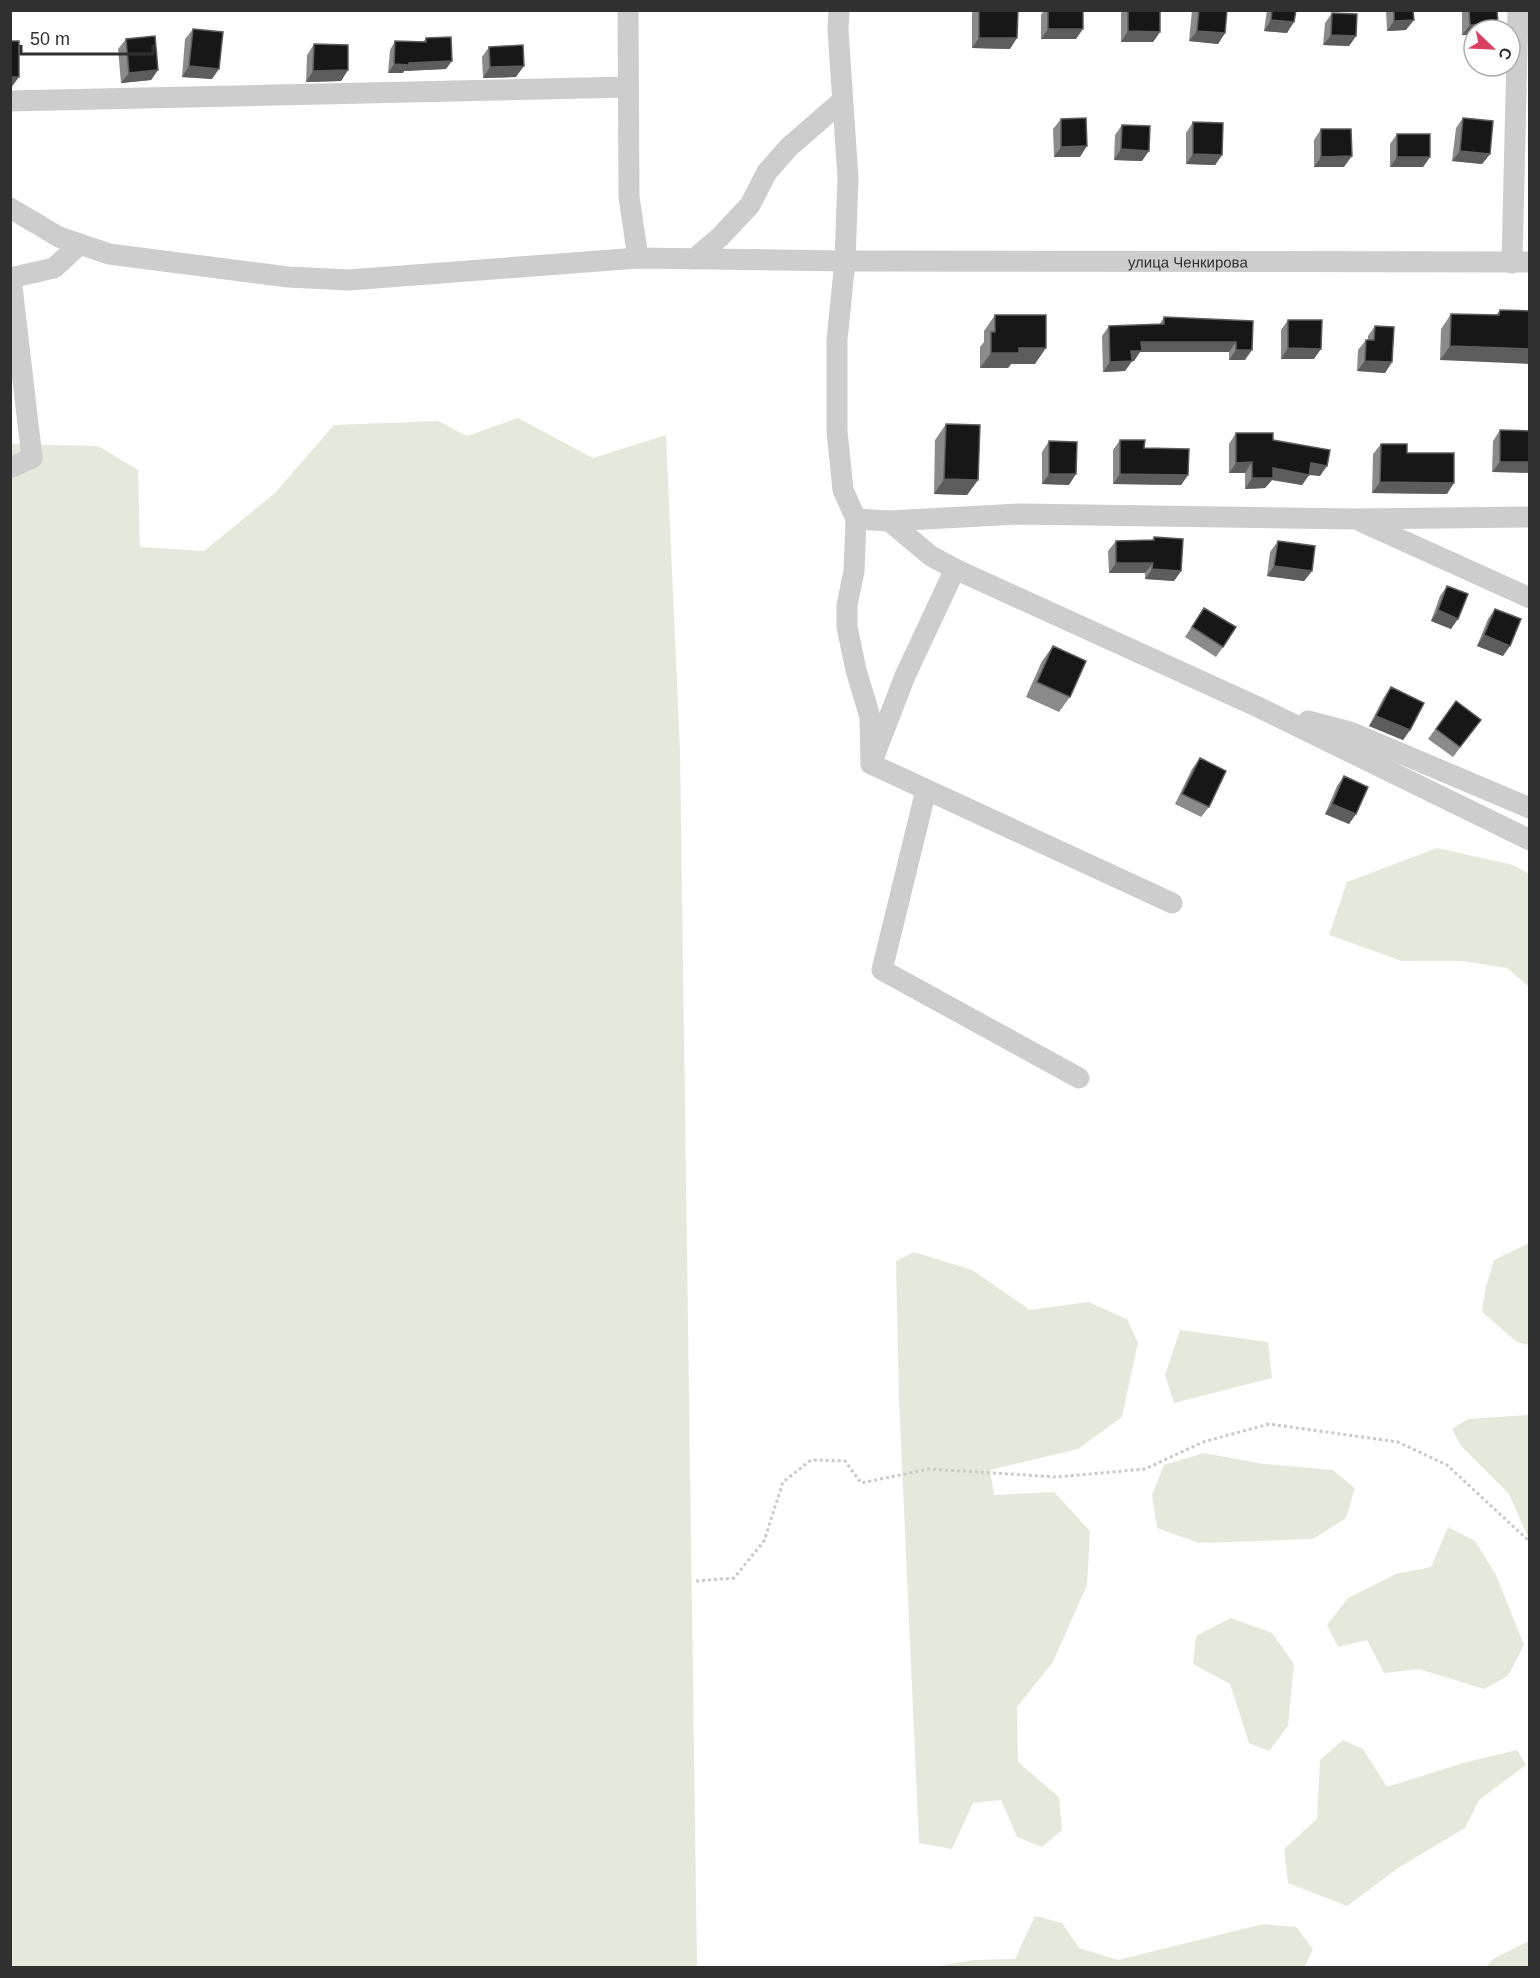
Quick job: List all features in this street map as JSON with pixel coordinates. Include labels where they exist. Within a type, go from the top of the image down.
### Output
[{"type":"street","points":[[628,10],[629,197],[638,258]]},
{"type":"street","points":[[839,10],[838,30],[848,178],[845,261],[837,340],[837,431],[843,490],[856,519],[854,571],[847,605],[847,627],[856,670],[870,717],[872,764]]},
{"type":"street","points":[[1518,10],[1521,263]]},
{"type":"street","points":[[10,101],[628,87]]},
{"type":"street","points":[[694,259],[720,237],[750,205],[767,171],[789,147],[842,100]]},
{"type":"street","name":"улица Ченкирова","points":[[10,208],[59,237],[109,254],[288,277],[349,280],[638,258],[845,261],[1521,263]]},
{"type":"street","points":[[10,468],[32,458],[11,278],[54,268],[80,244]]},
{"type":"street","points":[[856,519],[889,521],[1020,514],[1356,519],[1530,517]]},
{"type":"street","points":[[1356,519],[1530,598]]},
{"type":"street","points":[[889,521],[931,556],[954,569],[1258,707],[1530,840]]},
{"type":"street","points":[[872,764],[905,676],[954,569]]},
{"type":"street","points":[[1258,707],[1350,732],[1530,807]]},
{"type":"street","points":[[872,764],[1172,903]]},
{"type":"street","points":[[926,789],[882,970],[1079,1078]]},
{"type":"path","points":[[696,1581],[734,1578],[764,1541],[783,1482],[811,1460],[846,1461],[861,1483],[929,1470],[1057,1477],[1145,1469],[1203,1442],[1269,1424],[1398,1442],[1447,1465],[1530,1542]]},
{"type":"shaded area","points":[[518,418],[593,458],[666,435],[680,750],[697,1967],[11,1968],[11,444],[98,446],[138,470],[140,547],[204,551],[275,493],[334,425],[438,421],[467,436]]},
{"type":"shaded area","points":[[1437,848],[1513,865],[1529,874],[1529,987],[1507,968],[1462,961],[1402,961],[1329,935],[1347,882]]},
{"type":"shaded area","points":[[1529,1243],[1529,1345],[1517,1342],[1482,1312],[1485,1290],[1494,1260]]},
{"type":"shaded area","points":[[914,1252],[972,1270],[1030,1310],[1088,1302],[1127,1319],[1138,1343],[1122,1417],[1078,1449],[990,1470],[994,1495],[1054,1492],[1090,1531],[1087,1585],[1053,1662],[1017,1707],[1018,1762],[1059,1797],[1062,1830],[1042,1847],[1017,1837],[1001,1800],[973,1803],[952,1849],[919,1843],[899,1399],[896,1261]]},
{"type":"shaded area","points":[[1180,1330],[1268,1342],[1272,1378],[1174,1403],[1165,1375]]},
{"type":"shaded area","points":[[1530,1415],[1529,1539],[1509,1494],[1461,1446],[1452,1429],[1468,1419]]},
{"type":"shaded area","points":[[1204,1453],[1263,1464],[1333,1470],[1355,1488],[1346,1518],[1313,1539],[1199,1543],[1157,1528],[1152,1495],[1164,1465]]},
{"type":"shaded area","points":[[1448,1527],[1475,1541],[1496,1575],[1524,1645],[1508,1676],[1484,1689],[1419,1669],[1384,1673],[1367,1640],[1338,1647],[1327,1625],[1348,1598],[1396,1574],[1431,1567]]},
{"type":"shaded area","points":[[1231,1618],[1272,1633],[1294,1664],[1288,1726],[1269,1751],[1249,1743],[1230,1684],[1193,1664],[1196,1636]]},
{"type":"shaded area","points":[[1343,1740],[1363,1749],[1387,1787],[1463,1763],[1517,1750],[1526,1765],[1479,1800],[1465,1828],[1398,1868],[1347,1906],[1288,1883],[1284,1849],[1317,1819],[1320,1760]]},
{"type":"shaded area","points":[[1035,1916],[1062,1923],[1079,1948],[1118,1960],[1263,1924],[1296,1927],[1313,1949],[1304,1968],[935,1967],[973,1960],[1015,1959]]},
{"type":"shaded area","points":[[1529,1941],[1529,1967],[1486,1967],[1493,1959]]},
{"type":"building","points":[[979,10],[1018,10],[1017,38],[979,38]]},
{"type":"building","points":[[1048,10],[1083,10],[1083,29],[1048,29]]},
{"type":"building","points":[[1128,10],[1160,10],[1160,32],[1128,31]]},
{"type":"building","points":[[1199,10],[1227,10],[1225,33],[1197,31]]},
{"type":"building","points":[[1272,10],[1296,10],[1294,22],[1271,20]]},
{"type":"building","points":[[1394,10],[1413,10],[1414,20],[1394,21]]},
{"type":"building","points":[[1469,10],[1497,10],[1498,18],[1470,18]]},
{"type":"building","points":[[1332,13],[1357,14],[1356,36],[1331,35]]},
{"type":"building","points":[[193,29],[223,32],[219,69],[189,66]]},
{"type":"building","points":[[155,36],[158,70],[129,73],[126,39]]},
{"type":"building","points":[[451,37],[452,61],[394,64],[395,41],[426,42],[426,38]]},
{"type":"building","points":[[10,41],[19,41],[19,77],[10,77]]},
{"type":"building","points":[[314,44],[348,45],[348,70],[313,71]]},
{"type":"building","points":[[523,45],[524,66],[490,67],[489,47]]},
{"type":"building","points":[[1086,118],[1087,146],[1061,147],[1061,119]]},
{"type":"building","points":[[1463,118],[1493,121],[1490,154],[1460,151]]},
{"type":"building","points":[[1193,122],[1223,123],[1222,155],[1193,154]]},
{"type":"building","points":[[1122,125],[1150,126],[1149,151],[1121,149]]},
{"type":"building","points":[[1321,129],[1351,129],[1352,156],[1321,157]]},
{"type":"building","points":[[1397,134],[1430,134],[1430,157],[1397,157]]},
{"type":"building","points":[[1500,310],[1530,311],[1530,349],[1450,346],[1451,314],[1499,315]]},
{"type":"building","points":[[995,315],[1046,315],[1046,348],[1019,348],[1019,353],[991,353],[991,332],[995,332]]},
{"type":"building","points":[[1164,317],[1253,321],[1252,350],[1236,350],[1236,342],[1141,342],[1142,351],[1131,351],[1132,361],[1110,362],[1109,326],[1164,324]]},
{"type":"building","points":[[1288,320],[1322,320],[1321,349],[1288,348]]},
{"type":"building","points":[[1375,326],[1394,327],[1392,362],[1365,361],[1366,340],[1374,340]]},
{"type":"building","points":[[946,424],[980,425],[978,480],[944,479]]},
{"type":"building","points":[[1500,430],[1530,431],[1530,462],[1500,462]]},
{"type":"building","points":[[1236,433],[1273,433],[1273,440],[1330,450],[1327,466],[1311,463],[1309,475],[1273,468],[1273,478],[1252,478],[1252,462],[1236,463]]},
{"type":"building","points":[[1120,440],[1145,440],[1144,448],[1189,449],[1188,475],[1120,474]]},
{"type":"building","points":[[1049,441],[1077,442],[1076,474],[1049,474]]},
{"type":"building","points":[[1381,444],[1407,444],[1407,453],[1454,453],[1454,483],[1380,482]]},
{"type":"building","points":[[1154,537],[1183,539],[1181,571],[1152,569],[1153,563],[1116,563],[1116,541],[1154,540]]},
{"type":"building","points":[[1278,541],[1315,546],[1312,571],[1274,566]]},
{"type":"building","points":[[1447,586],[1468,594],[1458,619],[1438,610]]},
{"type":"building","points":[[1204,608],[1236,627],[1223,647],[1192,627]]},
{"type":"building","points":[[1495,609],[1521,619],[1510,646],[1484,635]]},
{"type":"building","points":[[1053,646],[1086,661],[1070,697],[1037,682]]},
{"type":"building","points":[[1391,687],[1424,703],[1410,730],[1376,716]]},
{"type":"building","points":[[1456,701],[1481,720],[1460,747],[1436,729]]},
{"type":"building","points":[[1200,758],[1226,771],[1209,807],[1182,794]]},
{"type":"building","points":[[1344,776],[1368,787],[1356,814],[1332,804]]}]
